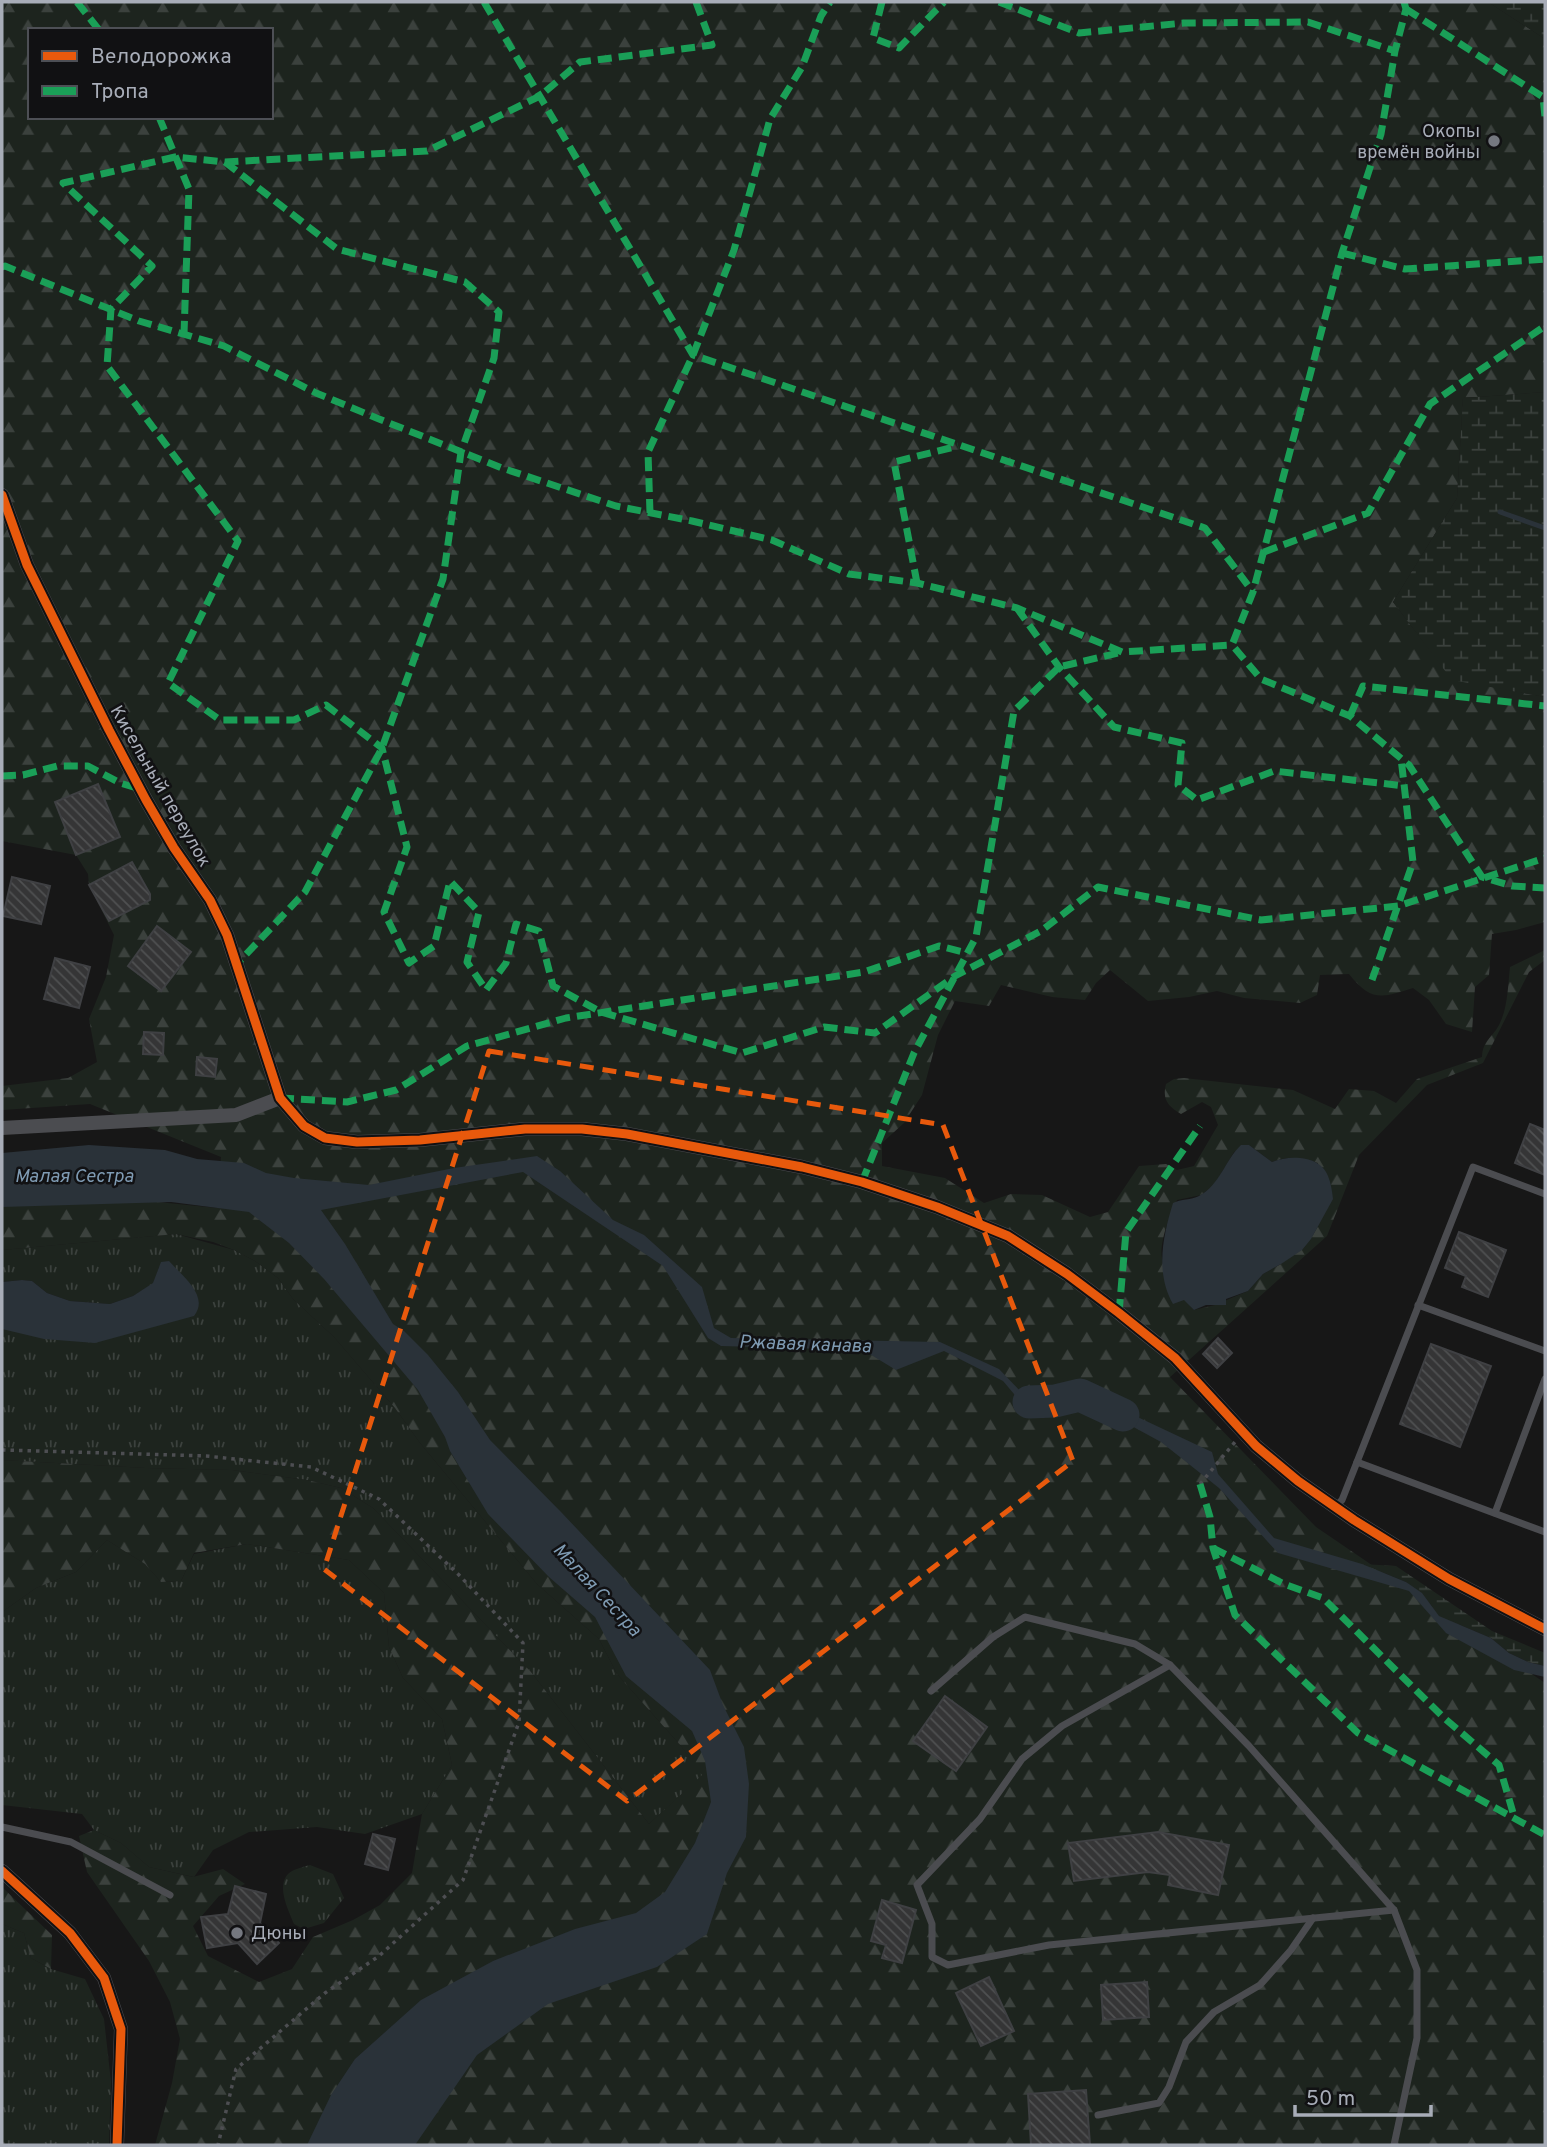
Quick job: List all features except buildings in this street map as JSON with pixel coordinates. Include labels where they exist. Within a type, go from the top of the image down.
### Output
[{"type":"street","name":"Кисельный переулок","points":[[2,495],[27,565],[128,767],[174,848],[210,900],[227,935],[280,1098]]},
{"type":"street","points":[[2,1128],[236,1115],[280,1098],[304,1126],[325,1139],[357,1142],[420,1140],[525,1129],[593,1130],[789,1164],[862,1182],[937,1207],[1007,1236],[1068,1274],[1175,1358],[1243,1432],[1298,1481],[1449,1579],[1545,1629]]},
{"type":"street","points":[[2,1871],[71,1933],[104,1978],[121,2029],[117,2145]]},
{"type":"lane","points":[[1335,1507],[1342,1500],[1473,1167],[1545,1194]]},
{"type":"lane","points":[[1418,1305],[1545,1351]]},
{"type":"lane","points":[[1495,1513],[1545,1379]]},
{"type":"lane","points":[[1357,1462],[1545,1532]]},
{"type":"lane","points":[[931,1691],[993,1637],[1025,1617],[1135,1644],[1170,1665],[1249,1746],[1394,1910],[1417,1970],[1417,2038],[1394,2145]]},
{"type":"lane","points":[[1170,1665],[1062,1726],[1023,1759],[980,1819],[917,1885],[932,1924],[932,1957],[948,1965],[1049,1945],[1394,1910]]},
{"type":"lane","points":[[2,1827],[71,1842],[170,1895]]},
{"type":"lane","points":[[1098,2115],[1159,2103],[1170,2087],[1186,2042],[1214,2012],[1260,1985],[1291,1950],[1313,1919]]},
{"type":"path","points":[[1200,1483],[1243,1432]]},
{"type":"path","points":[[2,1450],[206,1456],[311,1467],[379,1499],[459,1575],[523,1643],[519,1721],[463,1880],[379,1956],[325,1993],[236,2069],[218,2145]]},
{"type":"highlighted area","points":[[489,1051],[943,1125],[1073,1461],[627,1801],[324,1569]]},
{"type":"green space","points":[[2,2],[1488,2],[1545,39],[1545,392],[1463,398],[1457,498],[1393,602],[1452,679],[1545,697],[1545,922],[1492,934],[1489,975],[1475,987],[1472,1032],[1446,1024],[1429,1000],[1413,988],[1378,995],[1364,989],[1349,974],[1320,975],[1317,995],[1300,1003],[1244,998],[1217,991],[1148,1001],[1110,970],[1096,983],[1085,1000],[1052,997],[1001,985],[989,1006],[955,1001],[938,1035],[922,1095],[904,1123],[882,1143],[882,1166],[945,1178],[984,1203],[1011,1194],[1042,1195],[1090,1217],[1108,1212],[1139,1166],[1166,1164],[1177,1170],[1194,1166],[1218,1125],[1211,1107],[1202,1102],[1181,1114],[1169,1105],[1166,1084],[1174,1079],[1293,1090],[1335,1109],[1349,1089],[1374,1091],[1396,1103],[1417,1079],[1482,1057],[1486,1042],[1503,1016],[1510,967],[1545,950],[1545,960],[1529,972],[1483,1063],[1427,1085],[1359,1155],[1327,1236],[1170,1377],[1316,1527],[1545,1683],[1545,2145],[155,2145],[172,2083],[180,2039],[170,2002],[149,1961],[87,1872],[79,1836],[94,1830],[121,1843],[149,1867],[193,1877],[223,1869],[245,1884],[219,1896],[193,1926],[208,1956],[259,1982],[292,1969],[313,1937],[380,1905],[412,1873],[422,1814],[452,1765],[442,1719],[403,1678],[389,1647],[384,1593],[349,1560],[247,1544],[194,1553],[181,1581],[161,1582],[145,1564],[107,1540],[76,1572],[36,1588],[2,1612],[2,1460],[232,1470],[307,1480],[341,1488],[373,1508],[531,1672],[649,1824],[702,1775],[681,1746],[617,1674],[599,1639],[537,1584],[420,1443],[395,1408],[334,1337],[293,1299],[278,1278],[234,1250],[213,1242],[176,1234],[2,1250],[2,1200],[118,1198],[217,1208],[221,1157],[90,1104],[2,1110],[2,1086],[68,1078],[97,1062],[89,1019],[106,977],[114,935],[89,885],[88,874],[76,855],[2,841]],"holes":[[[1249,1145],[1272,1162],[1295,1158],[1318,1163],[1281,1264],[1263,1274],[1248,1291],[1215,1305],[1194,1310],[1176,1286],[1161,1252],[1168,1221],[1177,1200],[1201,1195],[1214,1185],[1234,1152]]]},
{"type":"green space","points":[[1488,2],[1545,2],[1545,39]]},
{"type":"green space","points":[[1545,392],[1545,697],[1452,680],[1393,602],[1457,498],[1463,398]]},
{"type":"green space","points":[[176,1234],[234,1250],[278,1278],[293,1299],[334,1337],[395,1408],[420,1443],[537,1584],[599,1639],[617,1674],[703,1775],[649,1824],[531,1672],[373,1508],[341,1488],[307,1480],[232,1470],[2,1460],[2,1329],[194,1316],[159,1267],[154,1283],[133,1296],[110,1304],[70,1301],[47,1293],[32,1281],[2,1282],[2,1250]]},
{"type":"green space","points":[[107,1540],[145,1564],[161,1582],[181,1581],[194,1554],[247,1544],[349,1560],[384,1593],[389,1647],[403,1678],[442,1719],[452,1765],[422,1814],[365,1834],[317,1827],[249,1832],[213,1850],[194,1877],[149,1867],[121,1843],[94,1830],[82,1814],[2,1805],[2,1612],[36,1588],[76,1572]]},
{"type":"green space","points":[[1362,1564],[1396,1566],[1492,1631],[1545,1653],[1545,1666],[1528,1662],[1509,1653],[1491,1638],[1439,1616],[1406,1582]]},
{"type":"green space","points":[[310,1865],[333,1874],[344,1898],[324,1923],[304,1929],[294,1924],[283,1885],[290,1872]]},
{"type":"green space","points":[[2,1887],[52,1935],[51,1969],[31,1958],[24,1933],[2,1924]]},
{"type":"green space","points":[[2,1924],[24,1933],[31,1958],[51,1969],[85,1979],[104,2019],[111,2082],[109,2145],[2,2145]]},
{"type":"water","name":"Малая Сестра","points":[[89,1145],[165,1150],[197,1159],[244,1163],[266,1173],[294,1178],[369,1185],[454,1168],[537,1156],[560,1171],[613,1220],[644,1235],[702,1287],[714,1328],[731,1338],[940,1342],[999,1369],[1024,1395],[1093,1396],[1212,1452],[1218,1474],[1274,1538],[1362,1564],[1406,1582],[1422,1593],[1439,1616],[1491,1638],[1509,1653],[1528,1662],[1545,1666],[1545,1677],[1514,1670],[1446,1633],[1409,1591],[1278,1553],[1219,1488],[1161,1442],[1082,1399],[1024,1406],[1003,1381],[944,1351],[896,1370],[863,1350],[721,1346],[708,1338],[663,1266],[523,1172],[321,1210],[345,1244],[393,1324],[428,1355],[458,1392],[490,1440],[710,1670],[723,1705],[744,1747],[749,1784],[746,1837],[727,1873],[707,1934],[657,1967],[548,2004],[477,2055],[415,2145],[307,2145],[331,2095],[355,2059],[421,2000],[493,1961],[575,1929],[636,1913],[665,1892],[695,1843],[711,1802],[705,1761],[692,1731],[626,1676],[595,1617],[549,1577],[488,1514],[450,1451],[418,1390],[324,1279],[289,1243],[249,1212],[171,1202],[2,1207],[2,1153]]},
{"type":"water","points":[[1241,1145],[1249,1145],[1272,1162],[1303,1158],[1318,1164],[1328,1176],[1333,1199],[1302,1250],[1263,1274],[1248,1291],[1226,1299],[1226,1305],[1206,1305],[1194,1310],[1184,1300],[1173,1304],[1164,1280],[1162,1254],[1173,1203],[1196,1197],[1212,1186]]},
{"type":"water","points":[[169,1261],[197,1294],[198,1309],[194,1316],[95,1343],[44,1339],[2,1329],[2,1282],[32,1281],[47,1293],[70,1301],[110,1304],[133,1296],[153,1283],[161,1262]]},
{"type":"waterway","points":[[1500,512],[1545,528]]},
{"type":"waterway","name":"Ржавая канава","points":[[1029,1402],[1055,1401],[1080,1395],[1123,1415]]},
{"type":"marked path","points":[[77,2],[97,28]]},
{"type":"marked path","points":[[484,2],[693,355],[1205,528],[1253,592]]},
{"type":"marked path","points":[[696,2],[712,45],[580,62],[540,96],[427,151],[225,162],[175,157],[63,183],[152,266],[111,309],[107,366],[238,541],[168,683],[220,720],[294,720],[326,705],[382,748],[407,847],[384,912],[409,963],[434,946],[450,881],[479,912],[467,962],[486,990],[506,963],[516,924],[539,931],[553,986],[601,1012],[742,1053],[824,1027],[875,1033],[955,976],[1041,931],[1098,887],[1261,920],[1398,906],[1545,858]]},
{"type":"marked path","points":[[650,513],[648,452],[693,355],[734,250],[770,119],[802,67],[821,16],[830,2]]},
{"type":"marked path","points":[[882,2],[873,38],[899,48],[944,2]]},
{"type":"marked path","points":[[999,2],[1079,33],[1184,23],[1308,22],[1395,51]]},
{"type":"marked path","points":[[1404,2],[1406,9],[1395,51],[1381,134],[1342,253],[1253,592],[1232,645],[1261,679],[1350,716],[1409,765],[1482,877],[1512,886],[1545,888]]},
{"type":"marked path","points":[[1406,9],[1543,97],[1545,117]]},
{"type":"marked path","points":[[160,119],[189,189],[184,334]]},
{"type":"marked path","points":[[225,162],[337,249],[465,282],[499,312],[494,358],[461,452],[443,579],[382,748],[305,892],[237,964]]},
{"type":"marked path","points":[[1342,253],[1405,269],[1545,259]]},
{"type":"marked path","points":[[2,267],[139,321],[224,346],[316,393],[379,419],[502,468],[616,506],[772,540],[849,574],[917,583],[1017,608],[1122,652],[1232,645]]},
{"type":"marked path","points":[[1264,552],[1368,513],[1430,404],[1545,326]]},
{"type":"marked path","points":[[917,583],[894,462],[958,446]]},
{"type":"marked path","points":[[1017,608],[1059,667],[1114,727],[1182,743],[1178,785],[1197,800],[1274,771],[1405,786]]},
{"type":"marked path","points":[[862,1182],[914,1053],[976,937],[1014,711],[1059,667],[1122,652]]},
{"type":"marked path","points":[[1350,716],[1363,686],[1545,706]]},
{"type":"marked path","points":[[1372,980],[1413,862],[1401,758]]},
{"type":"marked path","points":[[2,776],[23,775],[57,766],[88,766],[120,783],[140,789]]},
{"type":"marked path","points":[[280,1098],[347,1102],[396,1090],[467,1046],[566,1018],[864,972],[939,946],[967,953]]},
{"type":"marked path","points":[[1119,1313],[1126,1232],[1200,1126]]},
{"type":"marked path","points":[[1200,1484],[1210,1517],[1213,1548],[1235,1615],[1358,1733],[1545,1835]]},
{"type":"marked path","points":[[1213,1548],[1284,1584],[1323,1598],[1443,1717],[1499,1765],[1514,1816]]},
{"type":"cycle path","points":[[2,495],[27,565],[109,730],[146,800],[174,848],[210,900],[227,935],[280,1098],[304,1126],[325,1138],[357,1142],[420,1140],[525,1129],[582,1129],[627,1134],[802,1167],[862,1182],[937,1207],[1008,1236],[1067,1274],[1119,1313],[1175,1358],[1256,1446],[1298,1481],[1354,1520],[1449,1579],[1545,1629]]},
{"type":"cycle path","points":[[2,1871],[70,1933],[104,1978],[121,2029],[117,2145]]},
{"type":"place","name":"Окопы времён войны","points":[[1494,141]]},
{"type":"place","name":"Дюны","points":[[237,1933]]}]
